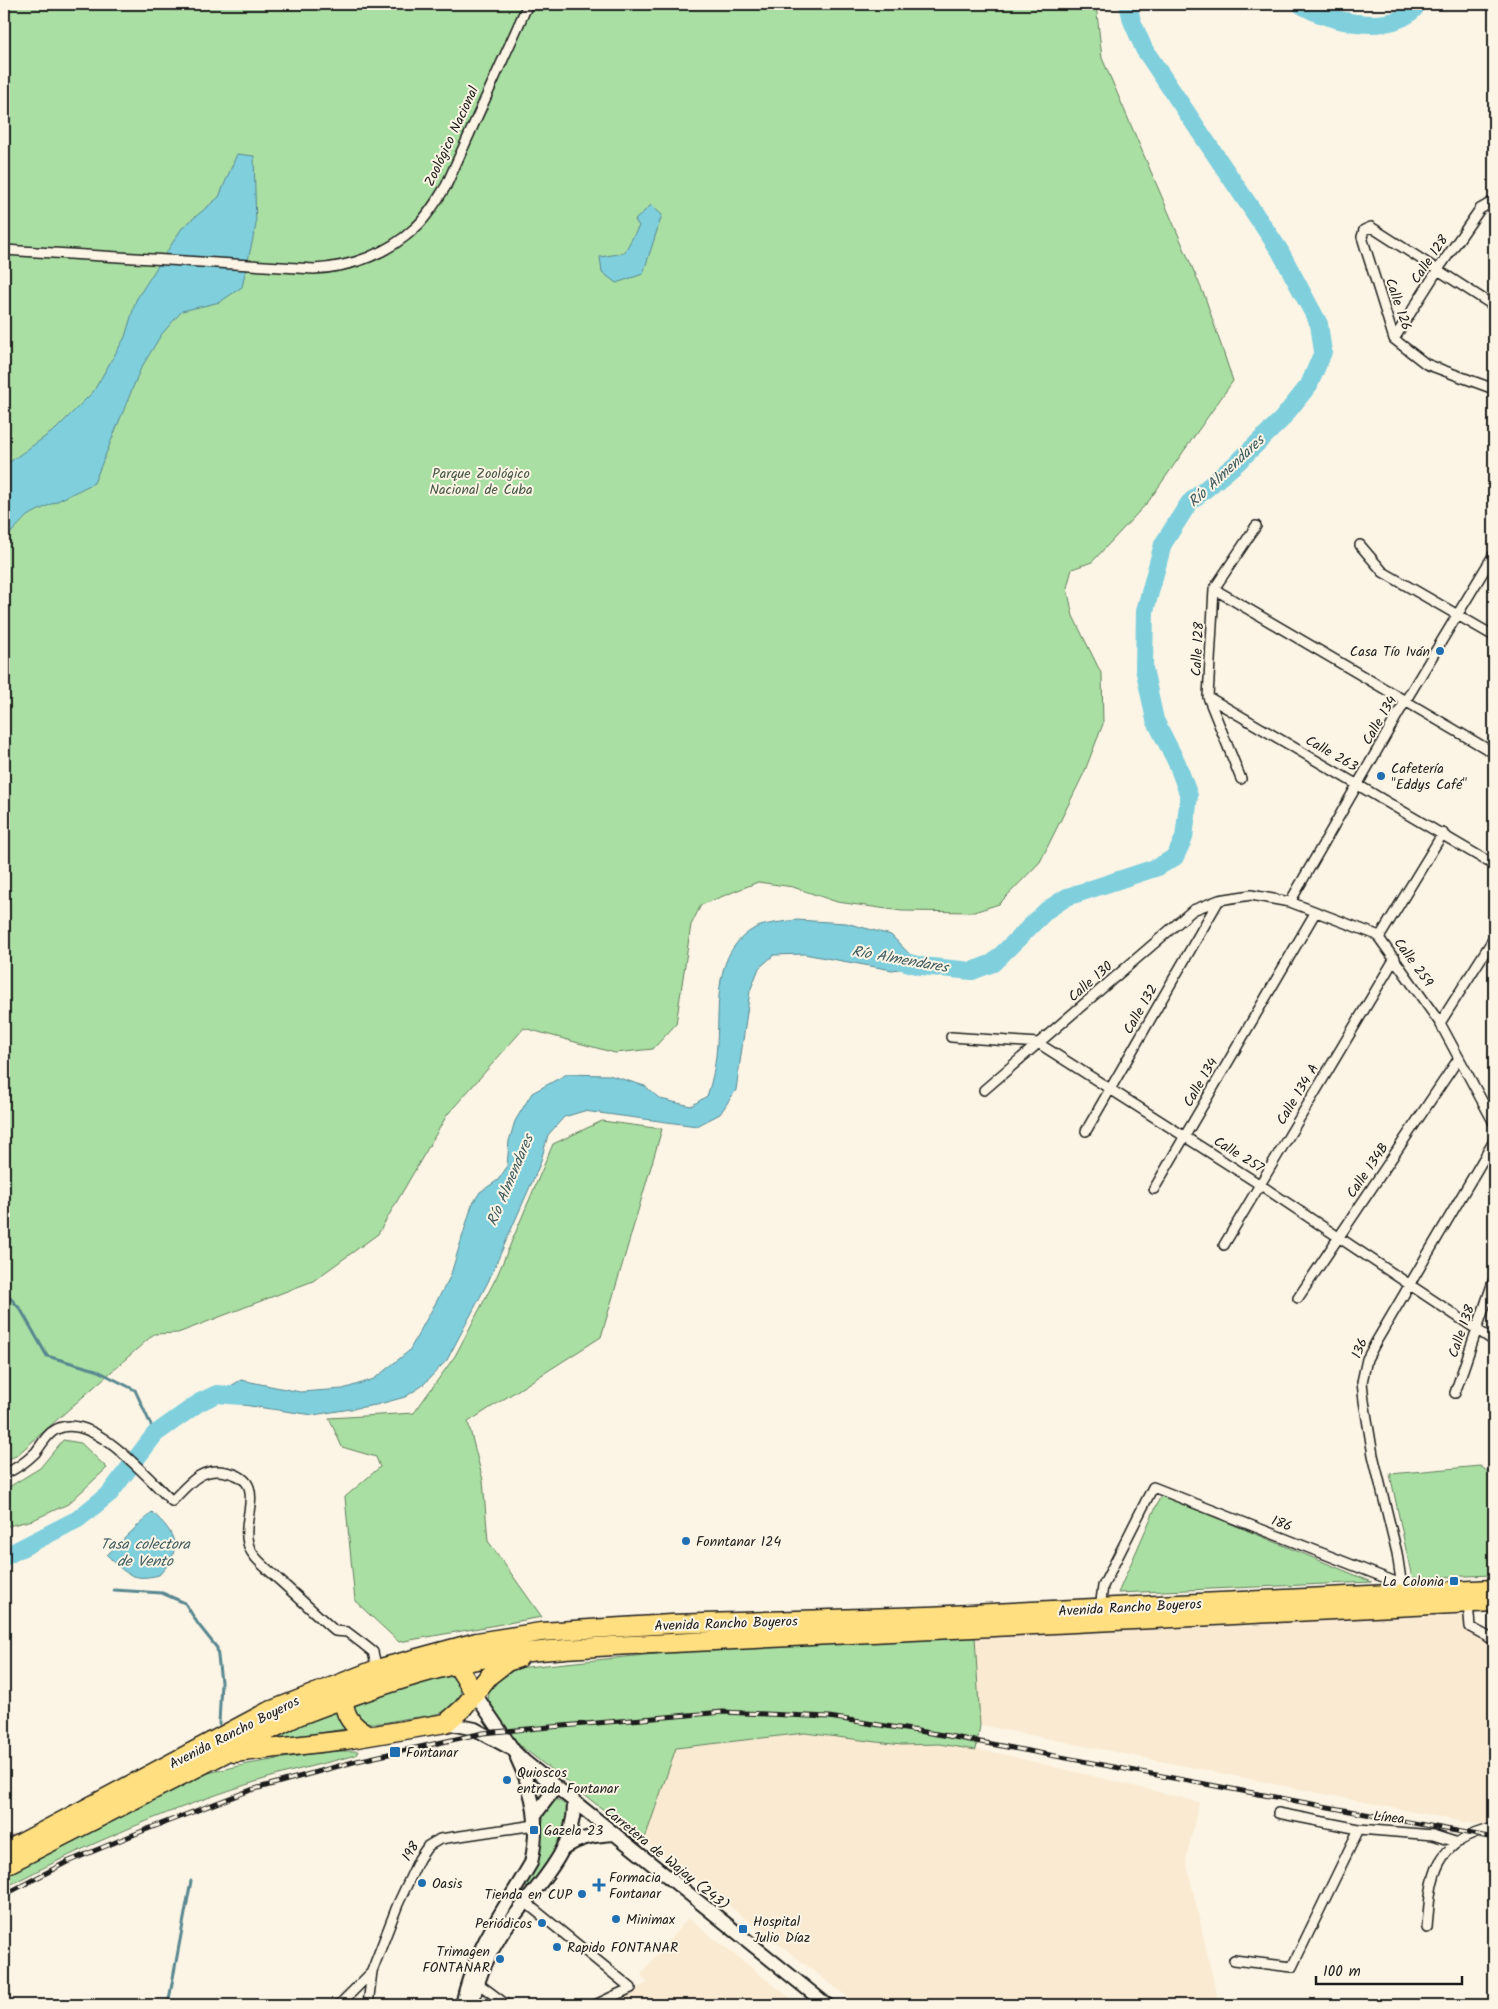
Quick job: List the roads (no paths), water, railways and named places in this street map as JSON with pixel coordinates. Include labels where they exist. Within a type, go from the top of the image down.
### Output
[{"type":"highway","name":"Avenida Rancho Boyeros","points":[[4,1852],[267,1712],[372,1671],[494,1638],[550,1631],[1100,1608],[1402,1589],[1494,1589]]},
{"type":"highway","name":"Avenida Rancho Boyeros","points":[[4,1866],[269,1729],[344,1698],[456,1664],[539,1652],[647,1644],[1494,1602]]},
{"type":"highway","points":[[198,1766],[249,1750],[320,1743],[446,1723],[462,1709],[484,1681],[500,1667],[539,1652]]},
{"type":"highway","points":[[435,1653],[456,1664],[475,1694]]},
{"type":"highway","points":[[372,1671],[349,1688],[344,1698],[345,1710],[350,1720],[358,1730],[372,1735]]},
{"type":"street","name":"Zoológico Nacional","points":[[4,250],[283,267],[334,268],[360,262],[394,244],[416,227],[446,186],[528,4]]},
{"type":"street","name":"Calle 128","points":[[1394,339],[1437,271],[1480,209],[1494,201]]},
{"type":"street","name":"Calle 126","points":[[1437,271],[1371,227],[1364,230],[1362,237],[1394,339],[1426,364],[1494,389]]},
{"type":"street","points":[[1437,271],[1494,306]]},
{"type":"street","points":[[1256,526],[1214,589],[1494,753]]},
{"type":"street","points":[[1360,545],[1383,572],[1494,636]]},
{"type":"street","name":"Calle 134","points":[[1290,902],[1406,700],[1494,554]]},
{"type":"street","name":"Calle 128","points":[[1214,589],[1208,697],[1241,779]]},
{"type":"street","name":"Calle 263","points":[[1208,697],[1443,833],[1494,865]]},
{"type":"street","points":[[1380,938],[1443,833]]},
{"type":"street","name":"Calle 259","points":[[1219,900],[1251,895],[1290,902],[1377,935],[1440,1023],[1493,1119]]},
{"type":"street","name":"Calle 130","points":[[984,1090],[1193,910],[1219,900]]},
{"type":"street","name":"Calle 132","points":[[1086,1131],[1219,900]]},
{"type":"street","name":"Calle 134","points":[[1154,1188],[1315,912]]},
{"type":"street","points":[[1440,1023],[1494,938]]},
{"type":"street","name":"Calle 134 A","points":[[1224,1245],[1395,958]]},
{"type":"street","name":"Calle 257","points":[[951,1037],[1038,1043],[1339,1236],[1494,1341]]},
{"type":"street","name":"Calle 134B","points":[[1298,1298],[1459,1058]]},
{"type":"street","name":"136","points":[[1402,1589],[1397,1553],[1373,1455],[1362,1382],[1367,1359],[1494,1141]]},
{"type":"street","name":"Calle 138","points":[[1454,1393],[1494,1279]]},
{"type":"street","points":[[4,1474],[22,1465],[50,1433],[60,1427],[79,1425],[94,1431],[110,1443],[172,1501],[199,1474],[224,1471],[245,1479],[250,1487],[252,1497],[246,1529],[247,1541],[256,1558],[334,1631],[347,1632],[373,1652],[372,1671]]},
{"type":"street","name":"186","points":[[1100,1608],[1103,1586],[1153,1487],[1402,1589]]},
{"type":"street","points":[[1468,1603],[1470,1628],[1494,1640]]},
{"type":"street","name":"Carretera de Wajay (243)","points":[[475,1694],[514,1751]]},
{"type":"street","name":"Carretera de Wajay (243)","points":[[446,1723],[475,1729],[514,1751],[556,1788],[827,2005]]},
{"type":"street","points":[[462,2005],[490,1929],[531,1863],[535,1820],[532,1792],[514,1751]]},
{"type":"street","points":[[535,1820],[556,1788]]},
{"type":"street","points":[[472,2005],[472,1980],[500,1935],[565,1848],[575,1818],[574,1801]]},
{"type":"street","name":"Línea","points":[[1278,1814],[1359,1829],[1433,1835],[1454,1842]]},
{"type":"street","name":"198","points":[[372,1971],[398,1904],[419,1859],[428,1846],[440,1839],[535,1820]]},
{"type":"street","points":[[1427,1928],[1429,1896],[1434,1873],[1454,1842],[1494,1828]]},
{"type":"street","points":[[1234,1960],[1292,1967],[1359,1829]]},
{"type":"street","points":[[565,1848],[575,1841],[599,1835],[615,1834]]},
{"type":"street","points":[[514,1893],[631,1988],[596,2005]]},
{"type":"street","points":[[339,2005],[372,1971]]},
{"type":"street","points":[[368,2005],[372,1971]]},
{"type":"street","points":[[472,1980],[507,2005]]},
{"type":"water","points":[[237,154],[254,156],[256,225],[242,287],[220,302],[182,311],[161,335],[140,370],[94,483],[27,516],[4,540],[4,466],[56,429],[93,392],[125,337],[136,300],[182,228],[219,197]]},
{"type":"water","points":[[651,205],[662,215],[643,274],[616,283],[602,272],[600,257],[624,253],[639,226],[635,220]]},
{"type":"water","points":[[796,920],[846,923],[891,935],[921,966],[892,970],[804,954],[774,955],[759,968],[750,991],[736,1090],[720,1114],[697,1126],[584,1111],[564,1117],[548,1135],[540,1164],[488,1282],[447,1360],[422,1386],[405,1397],[376,1405],[313,1415],[243,1405],[217,1394],[241,1380],[300,1392],[343,1389],[374,1379],[409,1351],[450,1277],[472,1205],[480,1192],[498,1180],[507,1167],[509,1141],[515,1121],[532,1093],[567,1074],[609,1075],[645,1086],[660,1099],[691,1106],[707,1096],[713,1077],[716,1057],[721,980],[731,951],[741,938],[759,926]]},
{"type":"water","name":"Tasa colectora de Vento","points":[[152,1512],[167,1527],[171,1535],[174,1542],[172,1558],[159,1575],[150,1577],[135,1576],[124,1571],[107,1555]]},
{"type":"waterway","name":"Río Almendares","points":[[898,960],[921,966],[972,971],[993,963],[1047,910],[1067,897],[1158,867],[1175,857],[1184,838],[1189,796],[1177,763],[1155,720],[1144,668],[1145,611],[1163,544],[1189,503],[1238,462],[1281,420],[1309,385],[1323,352],[1319,324],[1280,251],[1144,49],[1132,21],[1128,4]]},
{"type":"waterway","name":"Río Almendares","points":[[1300,4],[1312,11],[1343,21],[1378,24],[1394,21],[1408,15],[1418,4]]},
{"type":"waterway","points":[[4,1291],[21,1310],[47,1356],[96,1370],[135,1390],[155,1434]]},
{"type":"waterway","name":"Río Almendares","points":[[4,1557],[78,1519],[110,1493],[155,1434],[200,1402],[217,1394],[241,1396]]},
{"type":"waterway","points":[[114,1590],[162,1593],[185,1603],[198,1624],[217,1648],[221,1682],[219,1724]]},
{"type":"waterway","points":[[168,2005],[191,1881]]},
{"type":"railway","points":[[4,1895],[67,1862],[145,1830],[251,1790],[357,1761],[483,1733],[723,1712],[829,1717],[943,1735],[1494,1838]]},
{"type":"place","name":"Casa Tío Iván","points":[[1440,651]]},
{"type":"place","name":"Cafetería \"Eddys Café\"","points":[[1381,776]]},
{"type":"place","name":"Fonntanar 124","points":[[686,1541]]},
{"type":"place","name":"La Colonia","points":[[1454,1581]]},
{"type":"place","name":"Fontanar","points":[[395,1752]]},
{"type":"place","name":"Quioscos entrada Fontanar","points":[[507,1780]]},
{"type":"place","name":"Gazela 23","points":[[534,1830]]},
{"type":"place","name":"Oasis","points":[[422,1883]]},
{"type":"place","name":"Formacia Fontanar","points":[[599,1885]]},
{"type":"place","name":"Tienda en CUP","points":[[582,1894]]},
{"type":"place","name":"Minimax","points":[[616,1919]]},
{"type":"place","name":"Periódicos","points":[[542,1923]]},
{"type":"place","name":"Hospital Julio Díaz","points":[[743,1929]]},
{"type":"place","name":"Rapido FONTANAR","points":[[557,1947]]},
{"type":"place","name":"Trimagen FONTANAR","points":[[500,1959]]},
{"type":"park label","name":"Parque Zoológico Nacional de Cuba","points":[[481,482]]}]
